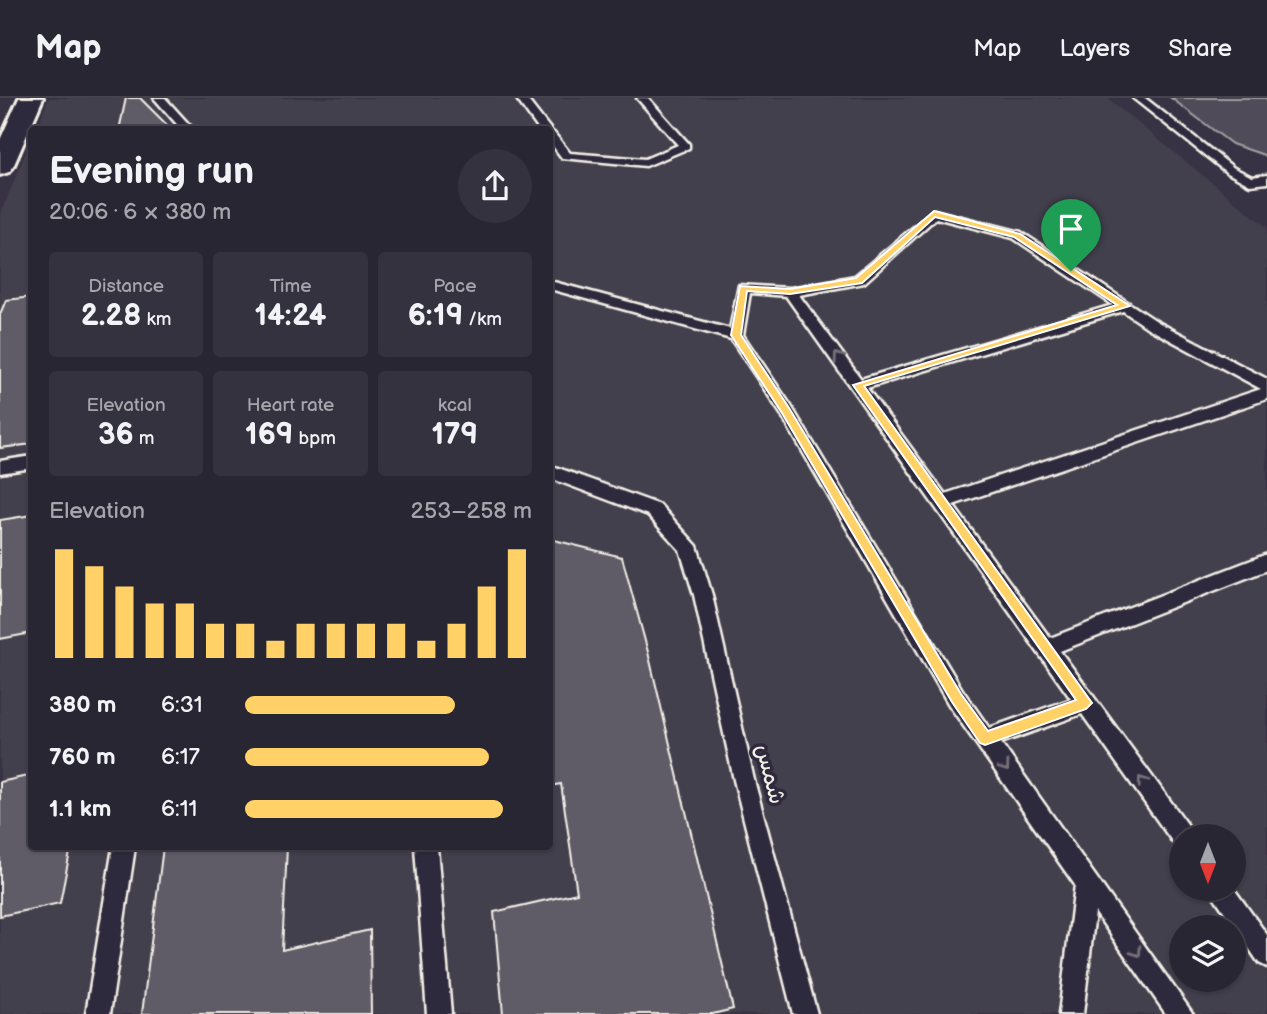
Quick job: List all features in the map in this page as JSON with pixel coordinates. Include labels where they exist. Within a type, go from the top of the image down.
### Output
[{"type":"main road","points":[[0,167],[31,98]]},
{"type":"lane","points":[[159,98],[185,126]]},
{"type":"lane","points":[[521,98],[542,126]]},
{"type":"lane","points":[[553,139],[566,156],[646,163],[685,146],[642,98]]},
{"type":"lane","points":[[1138,98],[1230,170],[1250,181],[1267,179]]},
{"type":"lane","points":[[736,335],[744,288],[790,292],[859,281],[934,214],[1017,236],[1125,306],[1267,386]]},
{"type":"lane","points":[[553,286],[736,335],[786,410],[956,698],[1181,1014]]},
{"type":"lane","points":[[790,292],[1173,824]]},
{"type":"lane","points":[[858,385],[1125,306]]},
{"type":"lane","points":[[942,502],[1267,393]]},
{"type":"lane","points":[[0,467],[28,463]]},
{"type":"lane","name":"شمس","points":[[553,472],[654,510],[688,546],[703,595],[744,780],[806,1014]]},
{"type":"lane","points":[[1046,648],[1267,562]]},
{"type":"lane","points":[[985,739],[1086,703]]},
{"type":"lane","points":[[98,1014],[124,850]]},
{"type":"lane","points":[[426,850],[439,1014]]},
{"type":"lane","points":[[1071,1014],[1087,881]]},
{"type":"lane","points":[[1229,901],[1267,955]]},
{"type":"shaded area","points":[[49,98],[1107,98],[1267,227],[1267,1014],[0,1014],[0,215],[28,147],[28,850],[553,850],[553,126],[37,126]]},
{"type":"shaded area","points":[[1171,98],[1267,98],[1267,156],[1232,144]]},
{"type":"building","points":[[126,98],[140,98],[168,126],[120,126]]},
{"type":"building","points":[[28,297],[28,444],[0,448],[0,314],[6,300]]},
{"type":"building","points":[[28,516],[28,634],[0,639],[0,520]]},
{"type":"building","points":[[553,540],[622,557],[648,652],[733,1009],[713,1014],[503,1014],[494,912],[577,893],[561,784],[553,785]]},
{"type":"building","points":[[28,776],[28,850],[70,850],[60,903],[0,916],[0,782]]},
{"type":"building","points":[[163,850],[287,850],[282,950],[370,930],[371,1014],[142,1014]]},
{"type":"route","points":[[934,214],[1017,236],[1071,271],[1125,306],[858,385],[1086,703],[985,739],[956,698],[786,410],[736,335],[744,288],[790,292],[859,281],[934,214]]}]
